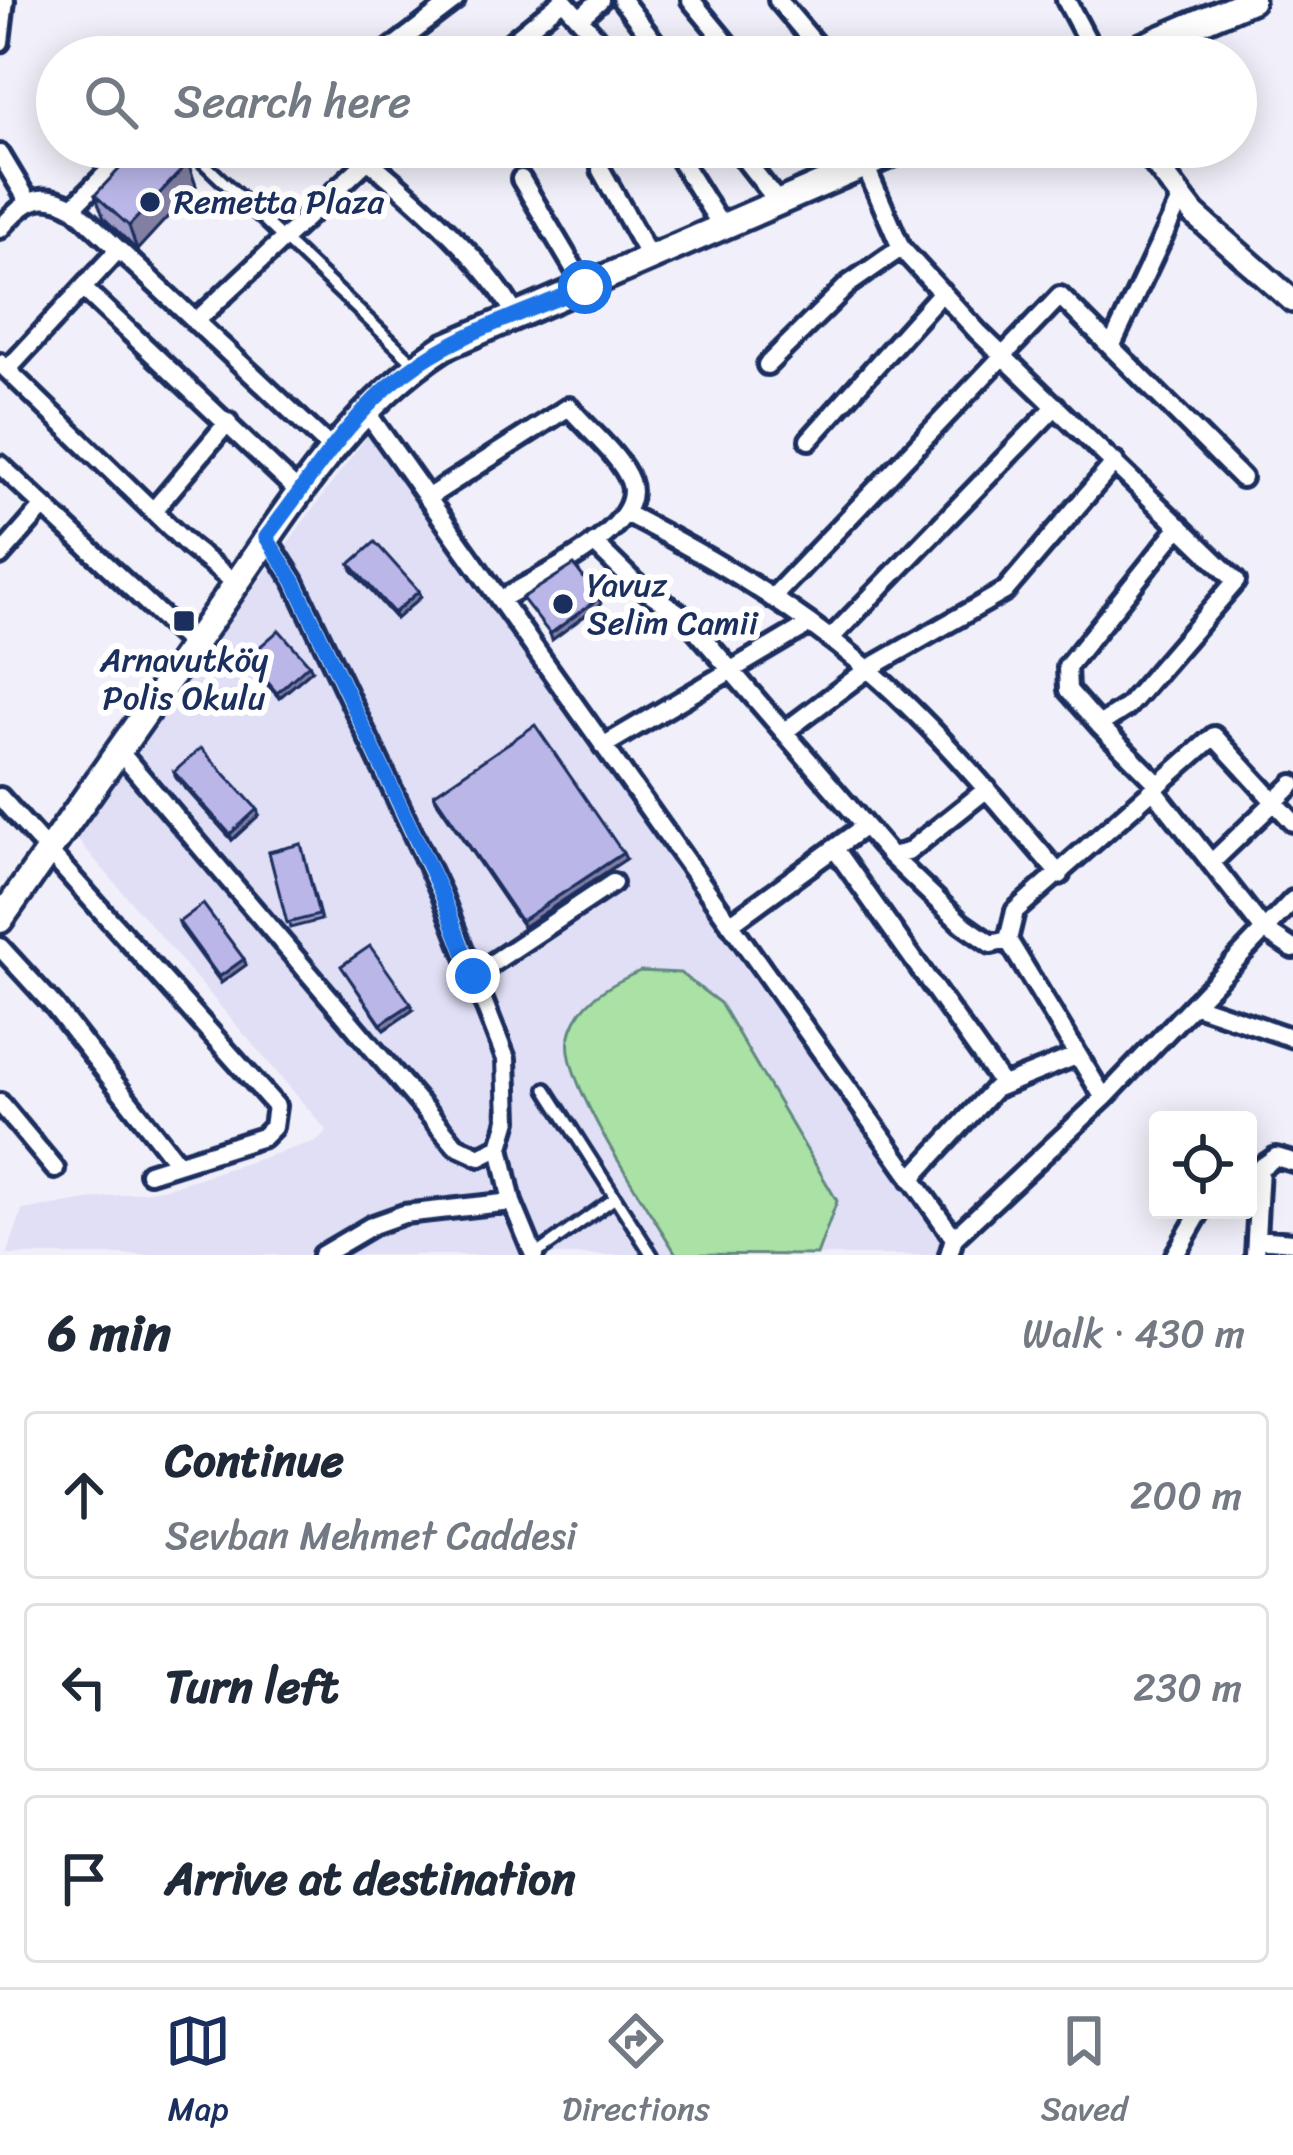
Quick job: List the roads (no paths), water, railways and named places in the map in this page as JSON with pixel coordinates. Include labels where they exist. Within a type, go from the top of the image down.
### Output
[{"type":"main road","points":[[1167,36],[1251,0]]},
{"type":"main road","points":[[0,920],[266,537],[365,410],[416,365],[516,316],[858,168]]},
{"type":"street","points":[[0,43],[5,0]]},
{"type":"street","points":[[408,36],[455,0]]},
{"type":"street","points":[[519,36],[563,0],[595,36]]},
{"type":"street","points":[[580,18],[600,0]]},
{"type":"street","points":[[622,0],[650,36]]},
{"type":"street","points":[[691,0],[721,36]]},
{"type":"street","points":[[778,0],[808,36]]},
{"type":"street","points":[[1066,0],[1085,36]]},
{"type":"street","points":[[0,154],[27,200]]},
{"type":"street","points":[[73,207],[112,168]]},
{"type":"street","points":[[195,322],[359,168]]},
{"type":"street","points":[[389,168],[506,297],[516,316]]},
{"type":"street","points":[[685,168],[722,227]]},
{"type":"street","points":[[751,168],[778,202]]},
{"type":"street","points":[[829,168],[836,177]]},
{"type":"street","points":[[866,168],[901,248],[1003,356],[1236,581],[1127,707],[1100,724]]},
{"type":"street","points":[[1159,168],[1181,198],[1293,301]]},
{"type":"street","points":[[602,170],[650,258]]},
{"type":"street","points":[[521,179],[585,287]]},
{"type":"street","points":[[0,198],[16,181]]},
{"type":"street","points":[[0,229],[27,200],[46,196],[73,207],[334,451]]},
{"type":"street","points":[[1111,347],[1181,198]]},
{"type":"street","points":[[767,364],[849,284],[901,248]]},
{"type":"street","points":[[118,250],[85,290],[4,366],[153,511],[237,584]]},
{"type":"street","points":[[85,290],[300,493]]},
{"type":"street","points":[[809,440],[942,292]]},
{"type":"street","points":[[772,598],[1060,296],[1242,478]]},
{"type":"street","points":[[831,638],[1056,406]]},
{"type":"street","points":[[427,498],[569,407],[628,476],[634,499],[629,515],[594,543],[500,600]]},
{"type":"street","points":[[365,410],[911,1179],[951,1247],[1104,1098],[1293,900]]},
{"type":"street","points":[[153,511],[228,422]]},
{"type":"street","points":[[784,732],[868,669],[1005,591],[1115,462]]},
{"type":"street","points":[[0,465],[193,646]]},
{"type":"street","points":[[0,556],[44,506]]},
{"type":"street","points":[[629,515],[724,564],[806,626],[831,638],[987,789],[1060,874]]},
{"type":"street","points":[[1180,526],[1067,667],[1068,690],[1157,788],[1263,929],[1293,949]]},
{"type":"street","points":[[266,537],[304,602],[441,892],[506,1059],[508,1120],[500,1147],[512,1202],[535,1255]]},
{"type":"street","points":[[594,543],[635,583],[685,617],[891,856],[961,923],[991,944],[1008,940]]},
{"type":"street","points":[[603,746],[806,626]]},
{"type":"street","points":[[1104,1098],[1008,940],[1016,911],[1214,736],[1293,822]]},
{"type":"street","points":[[119,751],[456,1146],[480,1157],[500,1147]]},
{"type":"street","points":[[1211,863],[1293,784]]},
{"type":"street","points":[[891,856],[908,851],[987,789]]},
{"type":"street","points":[[0,796],[276,1106],[273,1127],[263,1138],[149,1173]]},
{"type":"street","points":[[730,924],[866,826]]},
{"type":"street","points":[[835,849],[1002,1084]]},
{"type":"street","points":[[473,976],[613,883]]},
{"type":"street","points":[[0,947],[55,1007],[178,1164]]},
{"type":"street","points":[[1195,1005],[1293,1038]]},
{"type":"street","points":[[911,1179],[1002,1084],[1076,1055]]},
{"type":"street","points":[[0,1103],[55,1169]]},
{"type":"street","points":[[1257,1182],[1260,1168],[1276,1156],[1293,1162]]},
{"type":"street","points":[[322,1255],[373,1225],[404,1214],[512,1202]]},
{"type":"street","points":[[1175,1255],[1196,1219]]},
{"type":"street","points":[[1256,1247],[1293,1242]]},
{"type":"lane","points":[[210,168],[416,365]]},
{"type":"lane","points":[[546,1089],[652,1255]]},
{"type":"lane","points":[[535,1255],[615,1198]]},
{"type":"place","name":"Remetta Plaza","points":[[150,202]]},
{"type":"place","name":"Yavuz Selim Camii","points":[[563,604]]},
{"type":"place","name":"Arnavutköy Polis Okulu","points":[[184,621]]}]
